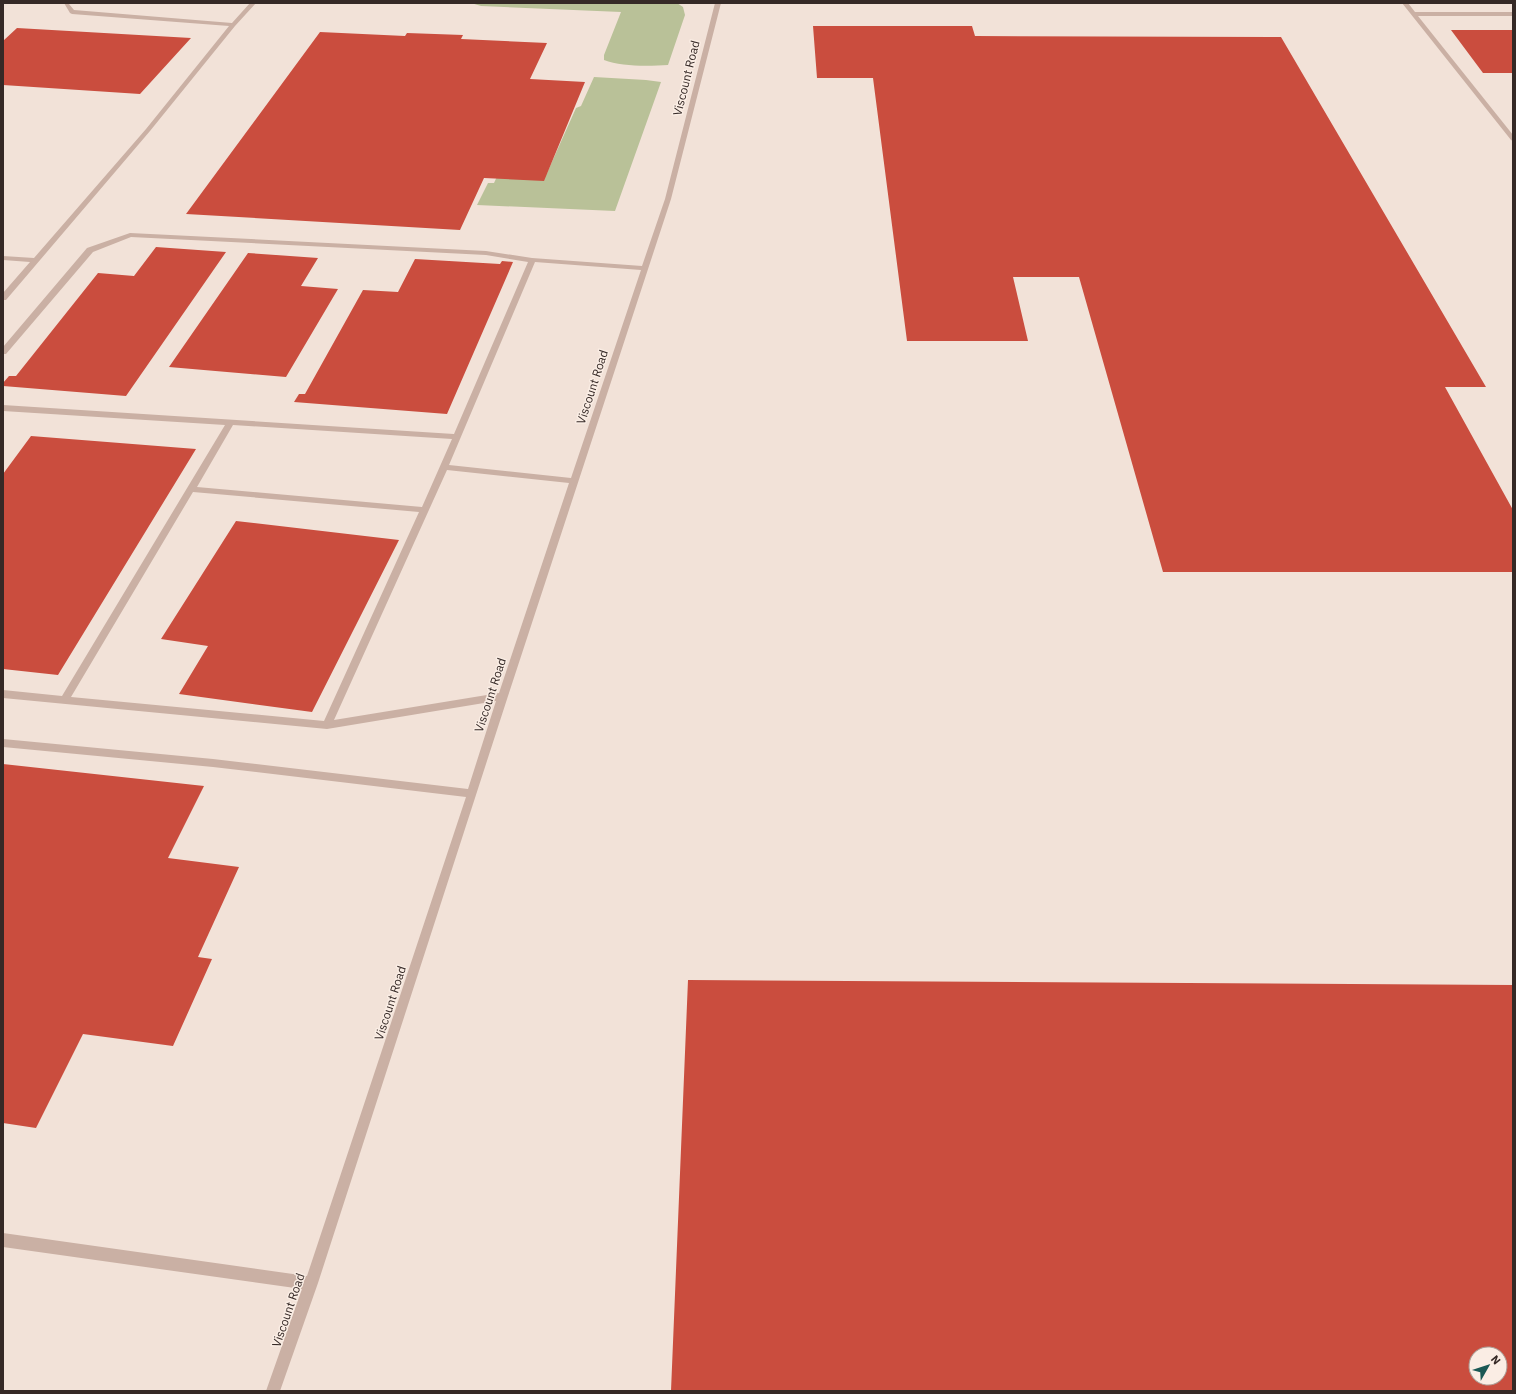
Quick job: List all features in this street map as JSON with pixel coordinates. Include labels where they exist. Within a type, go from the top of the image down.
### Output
[{"type":"street","points":[[67,3],[66,4],[72,12],[233,25]]},
{"type":"street","points":[[3,298],[148,130],[233,25],[254,3]]},
{"type":"street","name":"Viscount Road","points":[[273,1391],[311,1283],[503,696],[668,199],[718,3]]},
{"type":"street","points":[[1405,3],[1513,139]]},
{"type":"street","points":[[1413,14],[1513,14]]},
{"type":"street","points":[[3,352],[90,250],[130,235],[486,253],[532,260],[645,268]]},
{"type":"street","points":[[3,258],[36,260]]},
{"type":"street","points":[[327,725],[444,468],[532,260]]},
{"type":"street","points":[[3,408],[457,437]]},
{"type":"street","points":[[65,699],[231,422]]},
{"type":"street","points":[[444,468],[575,481]]},
{"type":"street","points":[[191,489],[425,510]]},
{"type":"street","points":[[3,694],[327,725],[503,696]]},
{"type":"street","points":[[3,743],[214,763],[472,794]]},
{"type":"street","points":[[3,1240],[311,1283]]},
{"type":"green space","points":[[471,3],[677,3],[683,7],[685,15],[668,65],[636,66],[604,60],[604,55],[621,12],[481,6]]},
{"type":"green space","points":[[594,77],[661,82],[615,211],[477,205],[488,183],[494,183],[500,170],[547,173],[576,108],[581,106]]},
{"type":"building","points":[[813,26],[972,26],[975,36],[1281,37],[1486,387],[1445,387],[1513,510],[1513,572],[1163,572],[1079,277],[1013,277],[1028,341],[907,341],[873,78],[817,78]]},
{"type":"building","points":[[17,28],[191,38],[140,94],[3,85],[3,41]]},
{"type":"building","points":[[1451,30],[1513,30],[1513,73],[1483,73]]},
{"type":"building","points":[[320,32],[405,36],[407,33],[463,35],[461,39],[547,43],[530,79],[585,82],[544,181],[484,178],[460,230],[186,214]]},
{"type":"building","points":[[156,247],[226,252],[126,396],[3,386],[3,383],[9,376],[16,376],[98,273],[134,276]]},
{"type":"building","points":[[248,253],[318,258],[301,286],[338,289],[286,377],[169,367]]},
{"type":"building","points":[[415,259],[500,264],[502,261],[513,262],[447,414],[294,402],[299,394],[305,394],[363,290],[398,292]]},
{"type":"building","points":[[31,436],[196,449],[58,675],[3,669],[3,474]]},
{"type":"building","points":[[236,521],[399,540],[312,712],[179,694],[208,646],[161,639]]},
{"type":"building","points":[[3,764],[204,786],[168,858],[239,867],[198,957],[212,959],[173,1046],[83,1034],[36,1128],[3,1123]]},
{"type":"building","points":[[688,980],[1513,985],[1513,1391],[671,1391]]}]
